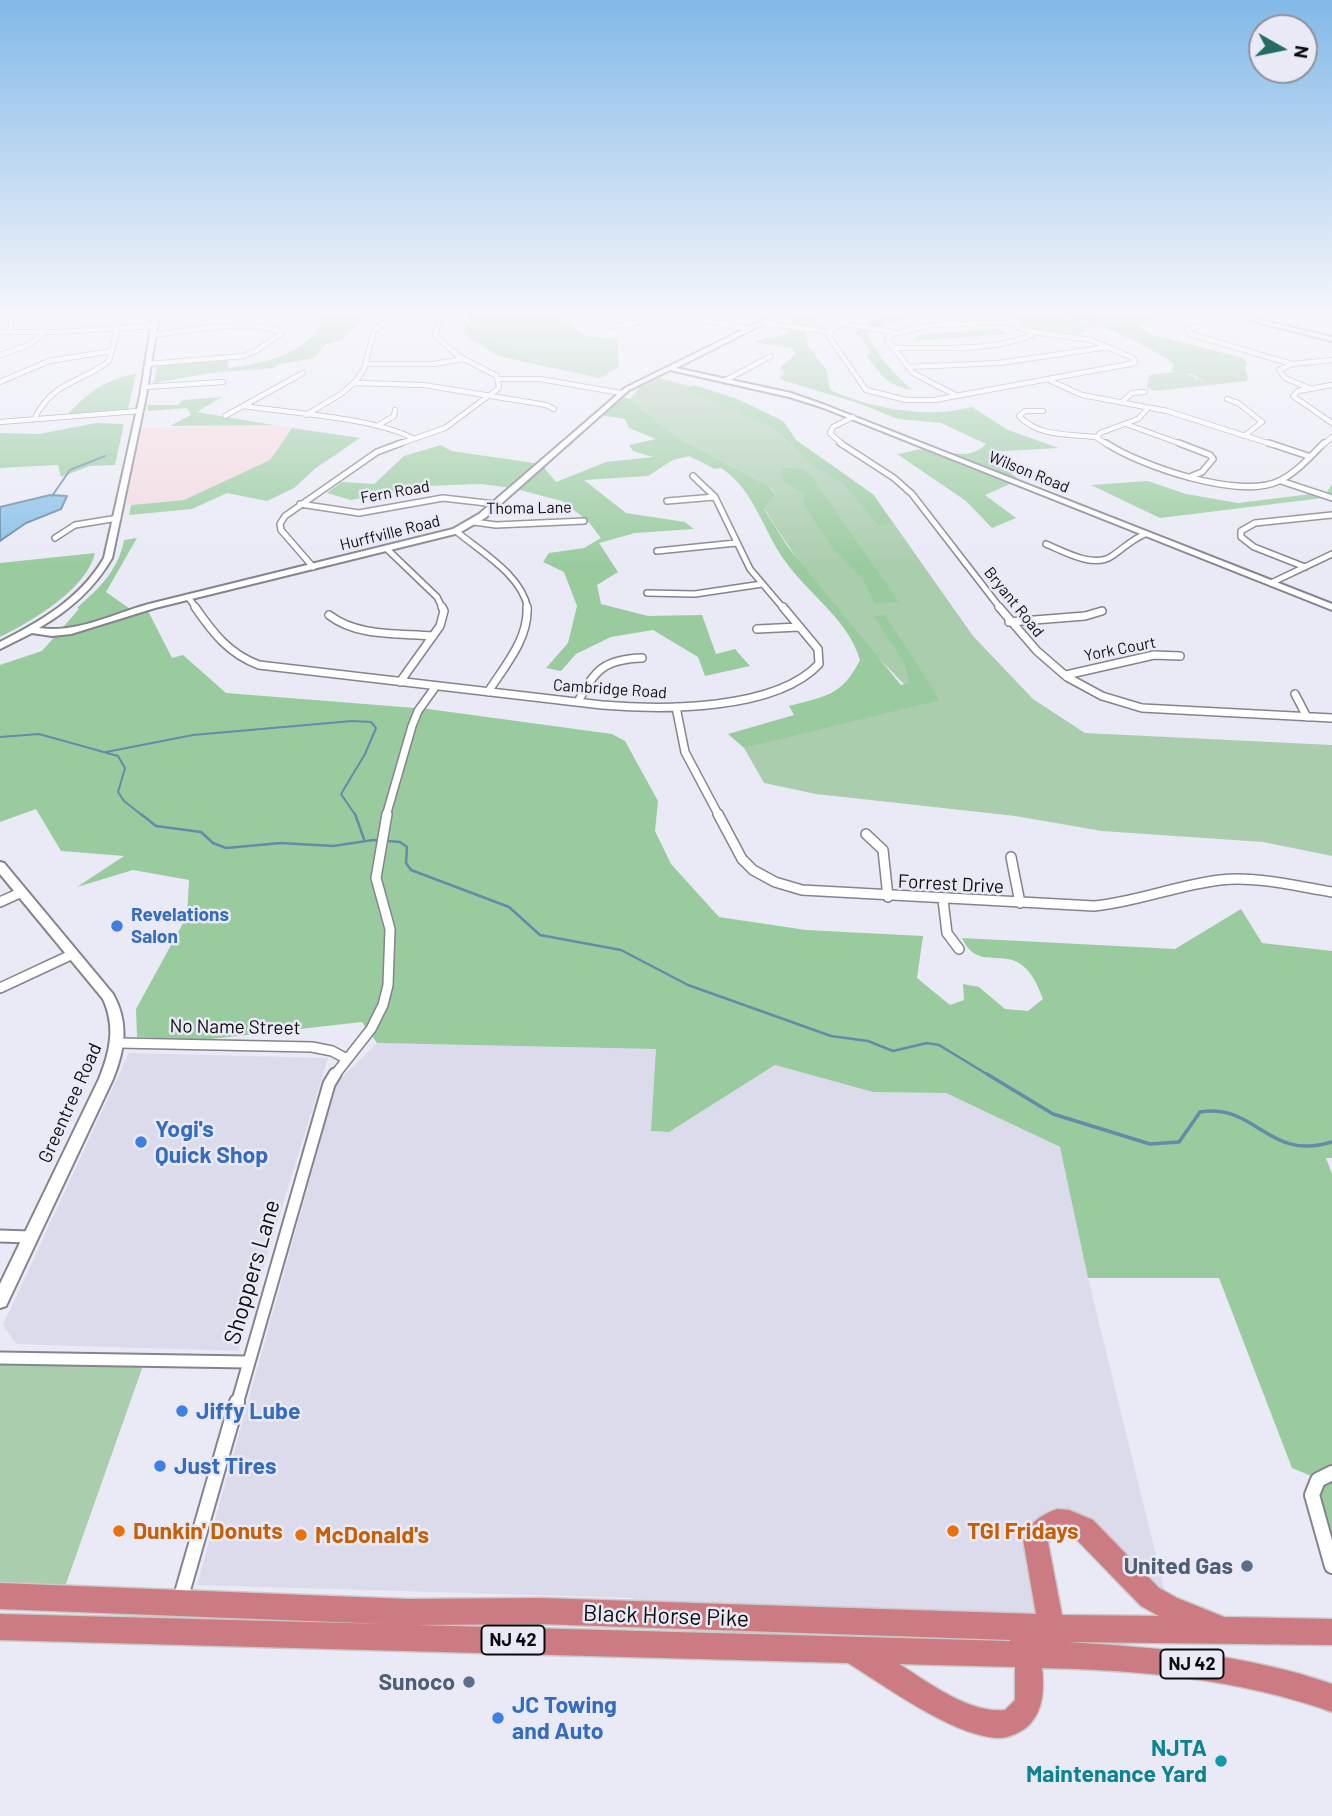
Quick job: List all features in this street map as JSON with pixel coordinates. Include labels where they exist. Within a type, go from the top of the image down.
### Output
[{"type":"highway","points":[[1057,1655],[1035,1539],[1046,1524],[1058,1521],[1073,1523],[1084,1529],[1150,1597],[1169,1608],[1225,1630]]},
{"type":"highway","name":"Black Horse Pike","points":[[0,1596],[407,1612],[540,1611],[1052,1628],[1332,1632]]},
{"type":"highway","name":"Black Horse Pike","points":[[0,1627],[1057,1655]]},
{"type":"highway","points":[[853,1651],[970,1718],[997,1725],[1011,1722],[1028,1702],[1025,1654],[1020,1627]]},
{"type":"highway","name":"NJ 42","points":[[1057,1655],[1215,1667],[1329,1697]]},
{"type":"street","points":[[34,419],[45,399]]},
{"type":"street","points":[[0,646],[31,630],[75,599],[96,578],[110,552],[142,399]]},
{"type":"street","points":[[225,416],[257,399]]},
{"type":"street","points":[[306,415],[330,399]]},
{"type":"street","points":[[313,566],[280,528],[285,516],[377,452],[445,428],[488,399]]},
{"type":"street","points":[[503,399],[546,405],[554,409]]},
{"type":"street","name":"Hurffville Road","points":[[31,630],[51,633],[71,631],[188,597],[456,531],[474,522],[614,399]]},
{"type":"street","name":"Wilson Road","points":[[802,399],[1332,607]]},
{"type":"street","points":[[893,399],[920,401],[937,399]]},
{"type":"street","points":[[1103,399],[1176,413],[1308,456]]},
{"type":"street","points":[[1122,402],[1126,399]]},
{"type":"street","points":[[1227,399],[1262,422],[1244,436]]},
{"type":"street","points":[[1297,399],[1332,424]]},
{"type":"street","points":[[244,406],[377,426],[399,431],[412,438]]},
{"type":"street","points":[[1096,437],[1142,417],[1148,408]]},
{"type":"street","points":[[377,426],[394,416],[395,410]]},
{"type":"street","points":[[0,422],[139,411]]},
{"type":"street","points":[[1043,411],[1024,411],[1019,416],[1024,422],[1045,430],[1096,437],[1111,447],[1192,476],[1219,485],[1239,487],[1281,481],[1332,437]]},
{"type":"street","name":"Bryant Road","points":[[853,417],[830,430],[833,438],[913,494],[1028,645],[1097,695],[1142,708],[1332,718]]},
{"type":"street","points":[[1126,424],[1210,455],[1213,459],[1211,464],[1192,476]]},
{"type":"street","name":"Cambridge Road","points":[[188,597],[225,647],[248,663],[578,702],[676,707],[762,694],[810,676],[818,668],[821,657],[818,649],[747,565],[715,497],[693,476]]},
{"type":"street","points":[[1281,481],[1332,498]]},
{"type":"street","points":[[667,501],[715,497]]},
{"type":"street","name":"Fern Road","points":[[300,505],[359,513],[443,498],[495,504]]},
{"type":"street","points":[[1305,567],[1250,544],[1241,537],[1241,530],[1255,523],[1332,515]]},
{"type":"street","points":[[55,538],[62,531],[75,526],[118,518]]},
{"type":"street","name":"Thoma Lane","points":[[474,522],[496,525],[584,521]]},
{"type":"street","points":[[456,531],[518,583],[528,606],[525,630],[488,692]]},
{"type":"street","points":[[1046,544],[1081,558],[1102,560],[1110,558],[1127,542],[1145,534]]},
{"type":"street","points":[[657,551],[736,543]]},
{"type":"street","points":[[387,549],[443,605],[443,619],[400,682]]},
{"type":"street","points":[[1271,583],[1332,554]]},
{"type":"street","points":[[647,593],[695,594],[762,584]]},
{"type":"street","points":[[1009,622],[1085,616],[1102,611]]},
{"type":"street","points":[[329,615],[337,623],[357,628],[433,636]]},
{"type":"street","points":[[757,629],[776,630],[799,626]]},
{"type":"street","name":"York Court","points":[[1066,675],[1154,655],[1180,656]]},
{"type":"street","points":[[578,702],[591,676],[599,668],[621,659],[642,658]]},
{"type":"street","name":"Shoppers Lane","points":[[180,1602],[329,1084],[367,1038],[383,1004],[390,934],[376,879],[382,840],[414,721],[436,686]]},
{"type":"street","points":[[1295,694],[1307,717]]},
{"type":"street","name":"Forrest Drive","points":[[676,707],[685,752],[736,852],[747,865],[768,879],[802,890],[943,900],[1114,905],[1202,883],[1231,879],[1263,881],[1332,892]]},
{"type":"street","points":[[866,834],[883,850],[888,897]]},
{"type":"street","points":[[1011,857],[1020,903]]},
{"type":"street","name":"Greentree Road","points":[[0,866],[111,1002],[118,1021],[119,1043],[102,1087],[0,1301]]},
{"type":"street","points":[[0,901],[22,892]]},
{"type":"street","points":[[943,900],[947,933],[959,949]]},
{"type":"street","points":[[0,988],[73,954]]},
{"type":"street","name":"No Name Street","points":[[119,1043],[312,1047],[325,1049],[347,1059]]},
{"type":"street","points":[[0,1236],[29,1237]]},
{"type":"street","points":[[3,1357],[248,1362]]},
{"type":"street","points":[[1332,1473],[1319,1479],[1313,1486],[1312,1495],[1332,1566]]},
{"type":"shaded area","points":[[273,425],[292,428],[270,460],[184,500],[126,505],[141,428]]},
{"type":"shaded area","points":[[377,1043],[657,1049],[651,1131],[669,1132],[775,1065],[873,1092],[946,1093],[1061,1148],[1088,1278],[1169,1608],[1099,1544],[1046,1524],[1052,1628],[637,1615],[633,1598],[197,1585],[337,1082]]},
{"type":"shaded area","points":[[129,1053],[328,1058],[238,1351],[16,1344],[3,1325]]},
{"type":"green space","points":[[83,399],[130,399],[128,409],[68,414]]},
{"type":"green space","points":[[219,399],[197,412],[273,425],[170,426],[191,415],[187,408],[148,411],[147,405],[178,405],[183,400]]},
{"type":"green space","points":[[614,399],[630,399],[675,436],[767,485],[775,494],[764,509],[788,547],[901,685],[909,683],[905,664],[873,616],[885,615],[940,700],[744,748],[728,734],[794,715],[789,706],[822,697],[839,688],[860,660],[847,632],[785,561],[742,487],[721,468],[715,469],[689,456],[673,460],[648,476],[584,480],[626,513],[685,522],[694,529],[635,533],[599,543],[618,572],[597,585],[601,604],[648,616],[702,615],[716,654],[735,649],[750,666],[705,676],[698,657],[653,630],[611,637],[576,654],[561,671],[546,668],[568,643],[577,606],[564,572],[543,562],[549,553],[584,548],[601,538],[588,521],[562,501],[512,488],[481,484],[426,486],[351,500],[327,493],[342,482],[374,484],[404,456],[441,445],[451,451],[541,464],[556,482],[606,462],[653,457],[633,451],[629,445],[656,439],[629,428],[625,419],[595,414]]},
{"type":"green space","points":[[630,399],[736,399],[783,421],[796,440],[873,494],[973,636],[1033,699],[1085,733],[1332,745],[1332,856],[1263,842],[1102,831],[1015,816],[816,794],[764,783],[744,748],[827,726],[911,691],[851,627],[796,557],[764,508],[775,493],[767,485],[675,436]]},
{"type":"green space","points":[[707,399],[736,399],[783,421],[796,440],[874,496],[893,524],[879,526],[844,484],[813,466],[777,430]]},
{"type":"green space","points":[[844,399],[918,412],[972,407],[1008,430],[1059,448],[988,452],[1019,480],[985,495],[1016,518],[992,528],[966,501],[897,454],[925,449],[964,454],[979,450],[986,444],[941,423],[898,419]]},
{"type":"green space","points":[[96,423],[124,424],[115,465],[90,466],[61,477],[58,465],[0,468],[0,433],[39,434]]},
{"type":"green space","points":[[292,428],[360,438],[316,468],[294,488],[267,501],[227,493],[192,509],[129,515],[131,505],[184,500],[270,460]]},
{"type":"green space","points":[[782,468],[800,469],[809,473],[899,602],[874,603],[863,579],[834,550],[803,504],[805,495],[780,478]]},
{"type":"green space","points":[[1148,481],[1186,494],[1238,503],[1327,492],[1332,484],[1332,501],[1323,498],[1160,518],[1091,485]]},
{"type":"green space","points":[[137,538],[106,592],[133,611],[146,607],[172,658],[183,655],[226,693],[428,709],[612,734],[625,741],[658,801],[655,831],[671,864],[719,917],[806,930],[923,936],[917,978],[950,1005],[964,1000],[963,984],[979,987],[1005,1009],[1028,1011],[1043,999],[1028,970],[1019,963],[974,953],[962,938],[1175,949],[1241,909],[1262,943],[1332,951],[1332,1158],[1326,1158],[1332,1174],[1332,1535],[1316,1478],[1292,1468],[1219,1278],[1088,1278],[1060,1147],[946,1093],[873,1092],[775,1065],[669,1132],[651,1131],[656,1049],[377,1043],[362,1022],[202,1040],[137,1037],[136,1009],[187,916],[189,880],[133,870],[77,887],[124,856],[61,851],[36,809],[0,822],[0,665],[42,651],[113,570],[124,540]]},
{"type":"green space","points":[[95,553],[90,566],[70,591],[27,623],[0,637],[0,563]]},
{"type":"green space","points":[[0,1358],[145,1360],[61,1598],[0,1596]]},
{"type":"water","points":[[50,495],[67,496],[61,509],[26,523],[0,541],[0,507]]},
{"type":"waterway","points":[[52,496],[70,470],[105,456]]},
{"type":"waterway","points":[[106,752],[193,735],[352,721],[371,722],[376,728],[365,754],[341,794],[355,815]]},
{"type":"waterway","points":[[0,737],[39,734],[118,756],[125,768],[118,792],[124,801],[143,816]]},
{"type":"waterway","points":[[141,814],[156,826],[201,832],[213,843],[226,848],[281,843],[333,846],[373,840],[400,842],[407,847],[406,863],[411,870],[509,907],[540,935],[621,950],[688,985],[831,1036],[868,1041],[893,1051],[927,1043],[939,1045],[990,1076]]},
{"type":"waterway","points":[[355,815],[364,839]]},
{"type":"waterway","points":[[987,1074],[1053,1114],[1150,1144],[1179,1142],[1200,1112],[1236,1116],[1277,1139],[1292,1144],[1310,1146],[1332,1142]]},
{"type":"place","name":"Revelations Salon","points":[[117,926]]},
{"type":"place","name":"Yogi's Quick Shop","points":[[141,1142]]},
{"type":"place","name":"Jiffy Lube","points":[[182,1411]]},
{"type":"place","name":"Just Tires","points":[[160,1466]]},
{"type":"place","name":"Dunkin' Donuts","points":[[119,1531]]},
{"type":"place","name":"TGI Fridays","points":[[953,1531]]},
{"type":"place","name":"McDonald's","points":[[301,1535]]},
{"type":"place","name":"United Gas","points":[[1247,1566]]},
{"type":"place","name":"Sunoco","points":[[469,1682]]},
{"type":"place","name":"JC Towing and Auto","points":[[498,1718]]},
{"type":"place","name":"NJTA Maintenance Yard","points":[[1221,1761]]}]
